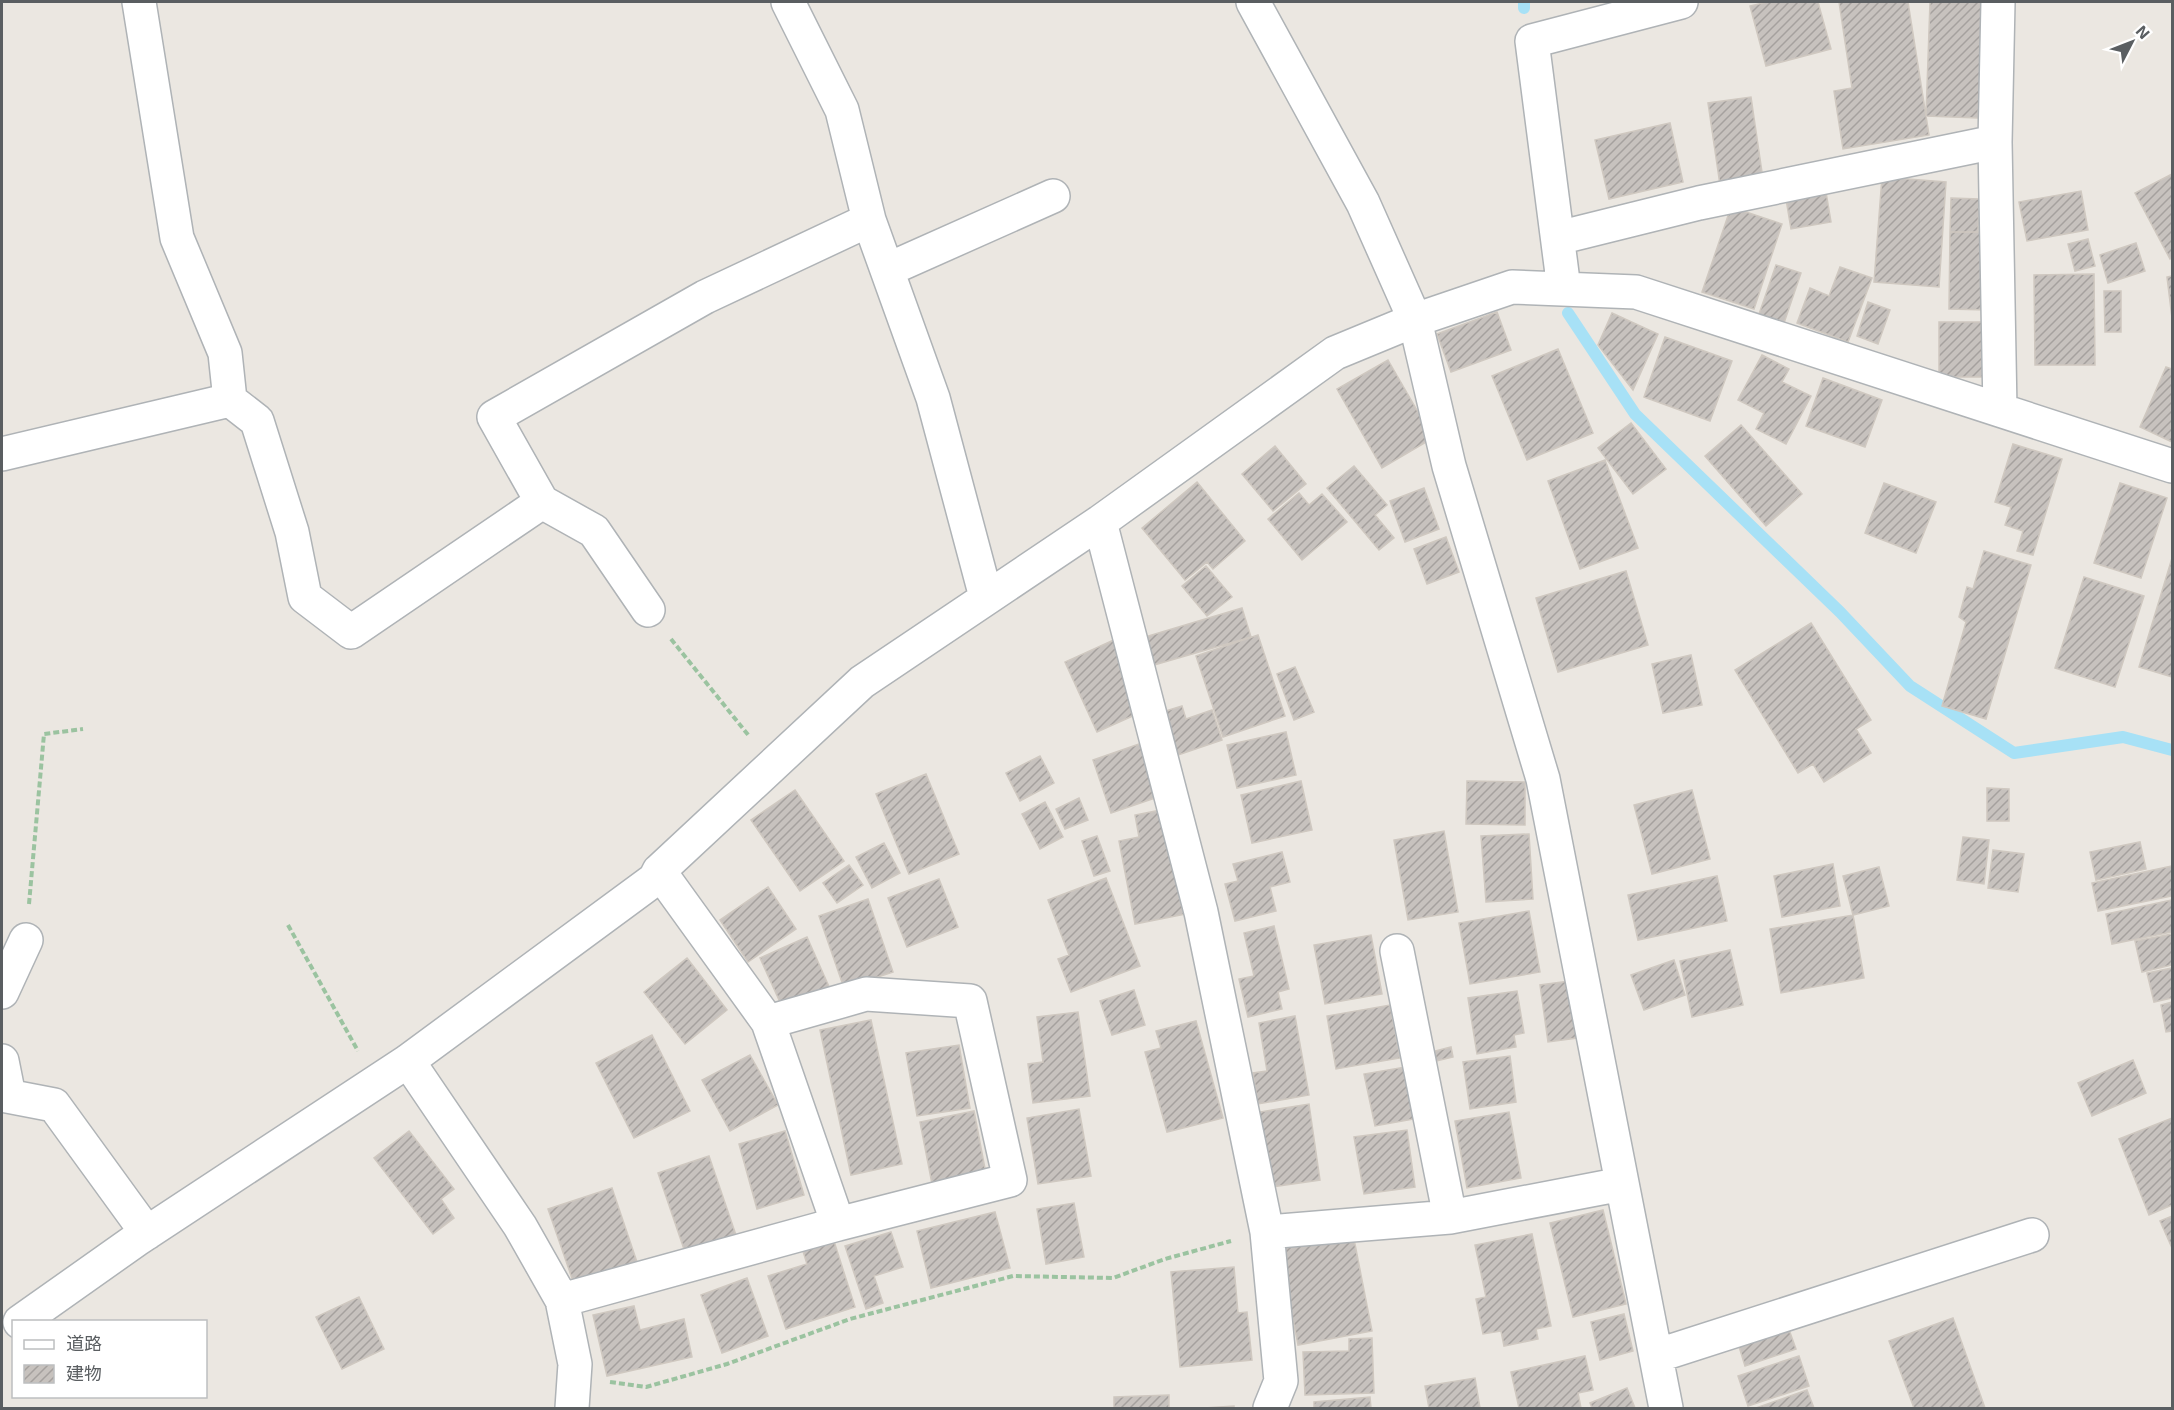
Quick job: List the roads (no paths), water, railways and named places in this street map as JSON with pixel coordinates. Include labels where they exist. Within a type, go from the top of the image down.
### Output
[{"type":"street","points":[[139,2],[177,238],[225,353],[231,399],[257,421],[292,532],[305,597],[351,632],[542,502]]},
{"type":"street","points":[[788,2],[842,110],[869,220],[933,398],[986,597]]},
{"type":"street","points":[[1253,2],[1363,203],[1415,320],[1449,466],[1543,779],[1666,1408]]},
{"type":"street","points":[[1564,289],[1532,41],[1681,2]]},
{"type":"street","points":[[1998,2],[1995,142],[2000,410]]},
{"type":"street","points":[[1558,238],[1699,203],[1995,142]]},
{"type":"street","points":[[886,270],[1053,196]]},
{"type":"street","points":[[648,610],[594,531],[542,502],[494,417],[705,297],[869,220]]},
{"type":"street","points":[[23,1320],[147,1233],[408,1061],[655,879],[659,871],[862,682],[1100,522],[1335,353],[1415,320],[1512,287],[1636,292],[2172,466]]},
{"type":"street","points":[[2,454],[231,399]]},
{"type":"street","points":[[1100,522],[1202,912],[1267,1232],[1281,1381],[1270,1408]]},
{"type":"street","points":[[659,871],[768,1022],[838,1224]]},
{"type":"street","points":[[2,993],[26,940]]},
{"type":"street","points":[[1397,951],[1450,1217]]},
{"type":"street","points":[[562,1300],[838,1224],[1010,1180],[970,1001],[866,994],[768,1022]]},
{"type":"street","points":[[2,1060],[5,1095],[54,1105],[147,1233]]},
{"type":"street","points":[[408,1061],[520,1226],[562,1300],[575,1364],[573,1393]]},
{"type":"street","points":[[1267,1232],[1450,1217],[1622,1184]]},
{"type":"street","points":[[1656,1356],[2032,1235]]},
{"type":"waterway","points":[[1524,2],[1524,8]]},
{"type":"waterway","points":[[1568,313],[1635,414],[1840,612],[1910,686],[2014,753],[2123,737],[2172,750]]}]
